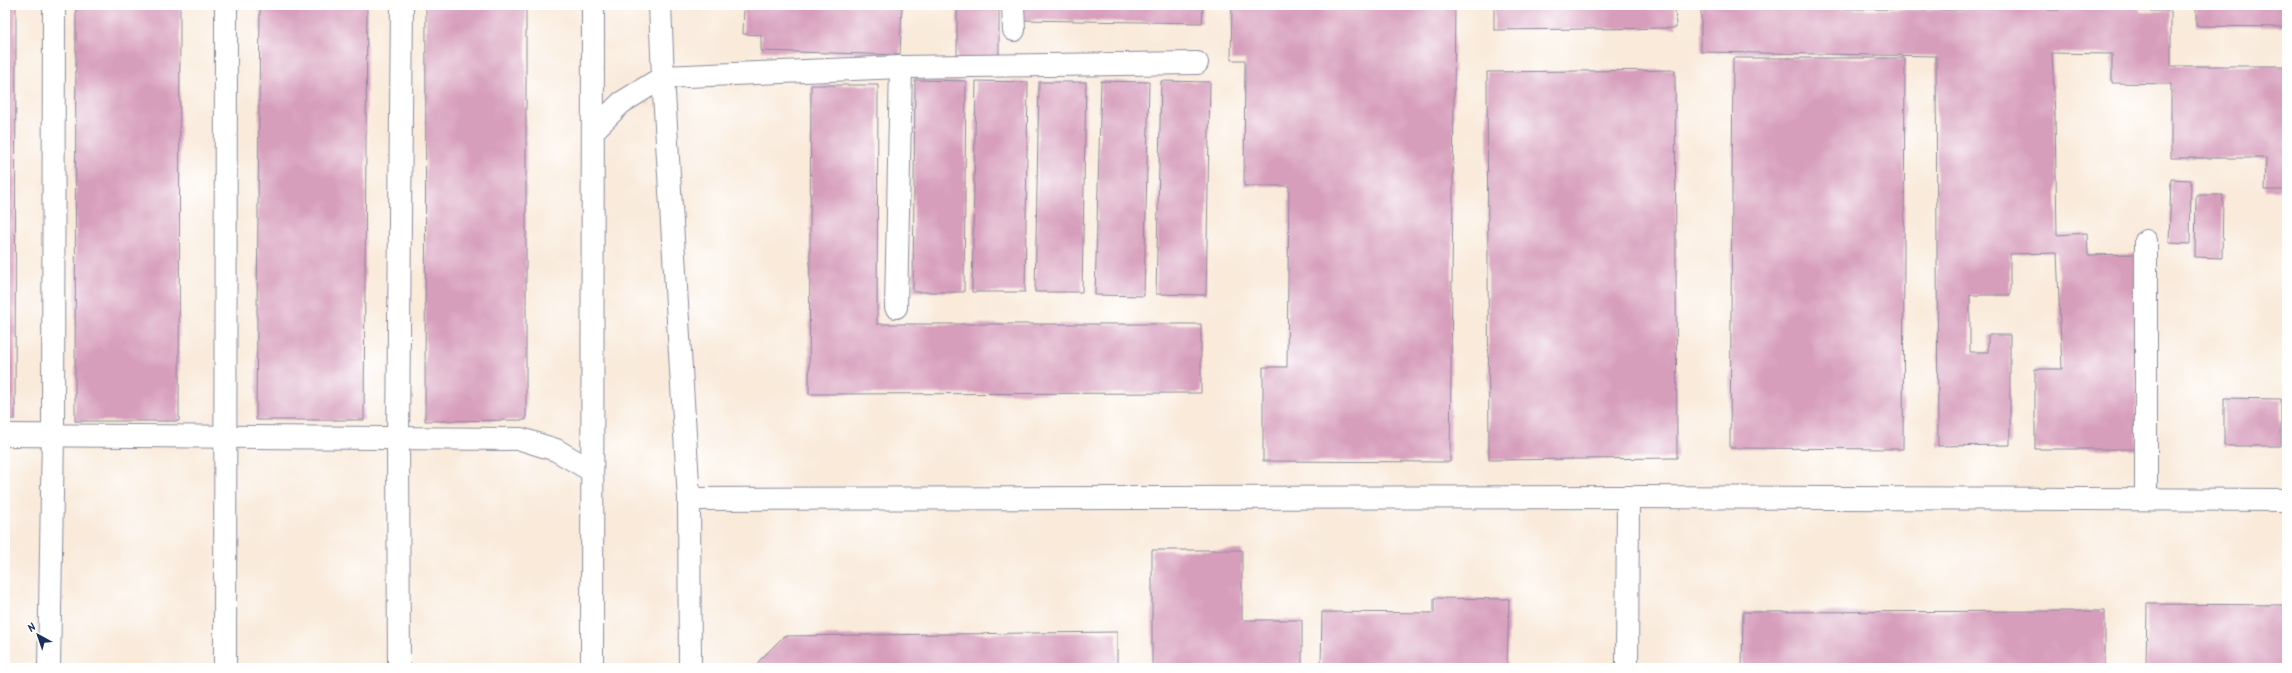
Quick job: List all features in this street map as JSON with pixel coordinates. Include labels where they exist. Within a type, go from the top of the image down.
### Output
[{"type":"street","points":[[49,668],[53,436],[54,5]]},
{"type":"street","points":[[226,5],[226,668]]},
{"type":"street","points":[[399,668],[398,438],[402,5]]},
{"type":"street","points":[[592,668],[593,5]]},
{"type":"street","points":[[660,5],[663,77],[689,499],[690,668]]},
{"type":"street","points":[[1013,5],[1014,30]]},
{"type":"street","points":[[593,131],[621,103],[663,77],[900,67],[1197,62]]},
{"type":"street","points":[[896,307],[900,67]]},
{"type":"street","points":[[2146,241],[2146,499]]},
{"type":"street","points":[[5,436],[521,439],[556,450],[592,470]]},
{"type":"street","points":[[689,499],[1628,497],[2287,500]]},
{"type":"street","points":[[1627,668],[1628,497]]},
{"type":"building","points":[[5,5],[16,5],[15,419],[5,419]]},
{"type":"building","points":[[76,5],[180,5],[179,421],[75,421]]},
{"type":"building","points":[[260,5],[367,5],[364,420],[256,420]]},
{"type":"building","points":[[426,5],[526,5],[526,420],[425,421]]},
{"type":"building","points":[[744,5],[902,5],[900,55],[761,51],[761,35],[743,34]]},
{"type":"building","points":[[957,5],[999,5],[999,60],[957,61]]},
{"type":"building","points":[[1019,5],[1203,5],[1202,23],[1019,20]]},
{"type":"building","points":[[1232,5],[1455,5],[1450,462],[1263,461],[1263,367],[1287,367],[1289,186],[1244,186],[1245,60],[1231,60]]},
{"type":"building","points":[[1494,5],[1675,5],[1676,28],[1494,30]]},
{"type":"building","points":[[1701,5],[1762,5],[1761,8],[1964,10],[1964,5],[2048,5],[2048,10],[2059,10],[2059,5],[2141,5],[2141,11],[2171,11],[2171,66],[2287,66],[2287,190],[2265,190],[2266,158],[2171,158],[2171,84],[2112,83],[2112,54],[2052,53],[2055,116],[2057,235],[2087,233],[2088,255],[2136,254],[2137,449],[2035,449],[2035,369],[2062,369],[2057,253],[2010,254],[2010,295],[1970,295],[1970,352],[1988,352],[1988,335],[2010,335],[2010,445],[1938,446],[1936,56],[1701,52]]},
{"type":"building","points":[[2196,5],[2287,5],[2287,27],[2196,26]]},
{"type":"building","points":[[1733,58],[1905,58],[1903,449],[1730,448]]},
{"type":"building","points":[[1675,70],[1677,458],[1489,460],[1487,72]]},
{"type":"building","points":[[915,80],[966,81],[964,292],[913,292]]},
{"type":"building","points":[[976,81],[1028,82],[1025,292],[972,292]]},
{"type":"building","points":[[1101,81],[1149,82],[1144,296],[1095,295]]},
{"type":"building","points":[[1161,81],[1210,82],[1206,295],[1156,294]]},
{"type":"building","points":[[1039,82],[1086,82],[1082,292],[1035,292]]},
{"type":"building","points":[[811,85],[878,85],[877,324],[1201,324],[1201,393],[809,394]]},
{"type":"building","points":[[2171,179],[2191,180],[2190,244],[2169,243]]},
{"type":"building","points":[[2196,195],[2223,195],[2222,258],[2195,257]]},
{"type":"building","points":[[2224,398],[2281,399],[2281,446],[2224,446]]},
{"type":"building","points":[[1152,550],[1242,550],[1242,620],[1302,620],[1302,668],[1152,668]]},
{"type":"building","points":[[1434,598],[1509,599],[1507,668],[1321,668],[1322,612],[1434,613]]},
{"type":"building","points":[[2147,604],[2287,605],[2287,668],[2146,668]]},
{"type":"building","points":[[2105,611],[2105,668],[1742,668],[1743,612]]},
{"type":"building","points":[[1117,632],[1117,668],[758,668],[758,662],[784,636]]}]
